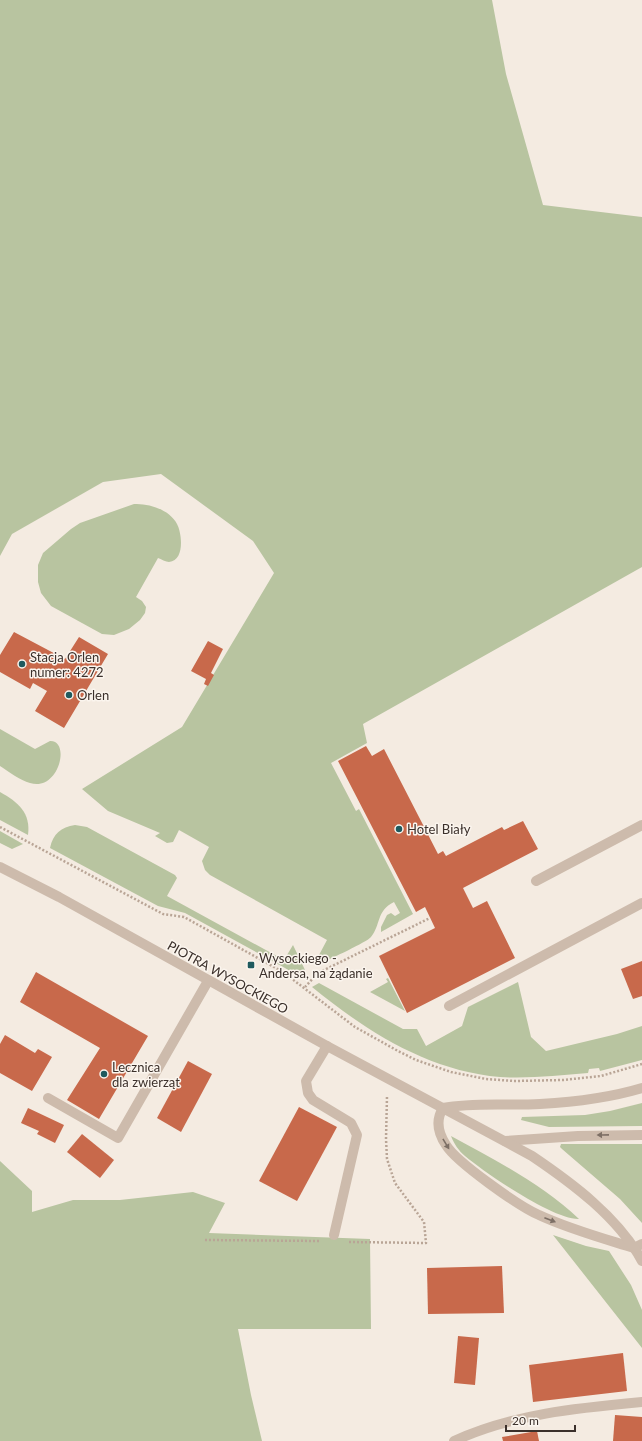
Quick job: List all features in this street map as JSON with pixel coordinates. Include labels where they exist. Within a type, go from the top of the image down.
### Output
[{"type":"street","points":[[536,881],[642,825]]},
{"type":"street","name":"PIOTRA WYSOCKIEGO","points":[[0,867],[327,1046],[505,1141],[551,1169],[587,1198],[638,1246],[642,1260]]},
{"type":"street","points":[[449,1006],[642,903]]},
{"type":"street","points":[[48,1098],[118,1138],[208,981]]},
{"type":"street","points":[[327,1046],[306,1081],[308,1093],[313,1100],[351,1123],[357,1135],[334,1235]]},
{"type":"street","points":[[638,1246],[585,1233],[537,1214],[494,1186],[463,1163],[446,1146],[438,1126],[439,1115],[443,1108],[463,1104],[539,1104],[585,1100],[620,1094],[642,1088]]},
{"type":"street","points":[[505,1141],[578,1136],[642,1135]]},
{"type":"street","points":[[454,1441],[478,1430],[518,1418],[642,1402]]},
{"type":"path","points":[[0,827],[164,914],[184,917],[283,972],[305,987],[355,1027],[416,1060],[451,1072],[486,1079],[514,1081],[563,1080],[602,1076],[642,1064]]},
{"type":"path","points":[[305,987],[318,973],[430,918]]},
{"type":"green space","points":[[0,0],[492,0],[506,74],[543,205],[642,217],[642,567],[363,724],[367,743],[331,763],[356,811],[359,809],[413,914],[381,932],[381,927],[387,915],[391,913],[395,916],[400,913],[394,902],[381,914],[371,937],[321,963],[319,955],[327,940],[210,875],[205,870],[202,861],[209,847],[179,830],[173,842],[167,843],[155,836],[160,833],[108,811],[82,789],[182,727],[274,573],[253,541],[161,474],[103,482],[12,534],[0,556]]},
{"type":"green space","points":[[134,504],[158,508],[174,519],[179,528],[181,540],[180,552],[178,557],[169,562],[158,558],[136,597],[142,601],[146,607],[145,613],[140,620],[129,629],[114,635],[102,634],[51,606],[41,593],[38,582],[38,565],[43,553],[80,523]]},
{"type":"green space","points":[[0,729],[35,749],[50,741],[56,743],[60,748],[61,756],[55,773],[48,780],[40,784],[30,783],[18,778],[0,766]]},
{"type":"green space","points":[[0,792],[18,804],[22,809],[27,820],[28,835],[0,820]]},
{"type":"green space","points":[[75,825],[87,827],[175,875],[177,878],[167,896],[284,960],[293,945],[305,970],[302,979],[285,968],[185,913],[158,906],[50,848],[53,839],[58,832],[66,827]]},
{"type":"green space","points":[[0,831],[23,844],[12,849],[0,843]]},
{"type":"green space","points":[[388,978],[405,1011],[370,992],[388,982],[386,979]]},
{"type":"green space","points":[[518,982],[531,1037],[546,1051],[617,1034],[642,1026],[642,1060],[600,1071],[599,1068],[589,1069],[588,1073],[555,1076],[500,1077],[473,1073],[448,1067],[399,1046],[354,1019],[312,987],[319,983],[403,1029],[417,1029],[426,1046],[462,1026],[468,1007]]},
{"type":"green space","points":[[642,1103],[642,1126],[549,1127],[521,1120],[522,1117],[585,1115],[610,1111]]},
{"type":"green space","points":[[451,1136],[518,1173],[565,1206],[579,1219],[553,1212],[503,1184],[463,1154],[455,1145]]},
{"type":"green space","points":[[561,1144],[642,1144],[642,1223],[620,1199],[562,1149],[560,1147]]},
{"type":"green space","points":[[0,1161],[32,1191],[32,1212],[73,1200],[120,1200],[193,1192],[225,1203],[209,1233],[370,1239],[371,1329],[238,1329],[262,1441],[0,1441]]},
{"type":"green space","points":[[553,1235],[586,1246],[609,1251],[631,1285],[642,1310],[642,1348]]},
{"type":"building","points":[[14,632],[65,659],[79,637],[108,654],[64,728],[35,711],[47,691],[33,683],[30,689],[0,672],[0,655]]},
{"type":"building","points":[[208,641],[223,649],[211,673],[214,675],[208,686],[204,684],[206,679],[191,671]]},
{"type":"building","points":[[366,746],[372,756],[384,749],[438,854],[443,851],[446,856],[502,827],[504,830],[523,821],[538,849],[463,888],[473,908],[487,901],[515,958],[407,1013],[379,956],[435,928],[425,907],[416,912],[338,761]]},
{"type":"building","points":[[642,961],[642,996],[633,999],[621,969]]},
{"type":"building","name":"Lecznica dla zwierząt","points":[[36,972],[148,1036],[99,1119],[67,1100],[100,1048],[20,1002]]},
{"type":"building","points":[[5,1035],[35,1053],[38,1049],[52,1057],[32,1091],[0,1073],[0,1044]]},
{"type":"building","points":[[188,1061],[212,1074],[181,1132],[157,1118]]},
{"type":"building","points":[[299,1107],[337,1127],[297,1201],[259,1181]]},
{"type":"building","points":[[28,1108],[64,1125],[55,1143],[37,1134],[39,1131],[21,1123]]},
{"type":"building","points":[[82,1134],[114,1160],[100,1178],[67,1152]]},
{"type":"building","points":[[502,1266],[504,1313],[428,1314],[427,1268]]},
{"type":"building","points":[[458,1336],[479,1338],[475,1385],[454,1383]]},
{"type":"building","points":[[623,1353],[627,1391],[533,1402],[529,1365]]},
{"type":"building","points":[[615,1415],[642,1417],[642,1441],[613,1441]]},
{"type":"building","points":[[537,1431],[539,1441],[503,1441],[502,1437]]},
{"type":"place","name":"Stacja Orlen numer: 4272","points":[[22,664]]},
{"type":"place","name":"Orlen","points":[[69,695]]},
{"type":"place","name":"Hotel Biały","points":[[399,829]]},
{"type":"place","name":"Wysockiego - Andersa, na żądanie","points":[[251,965]]},
{"type":"place","name":"Lecznica dla zwierząt","points":[[104,1074]]}]
